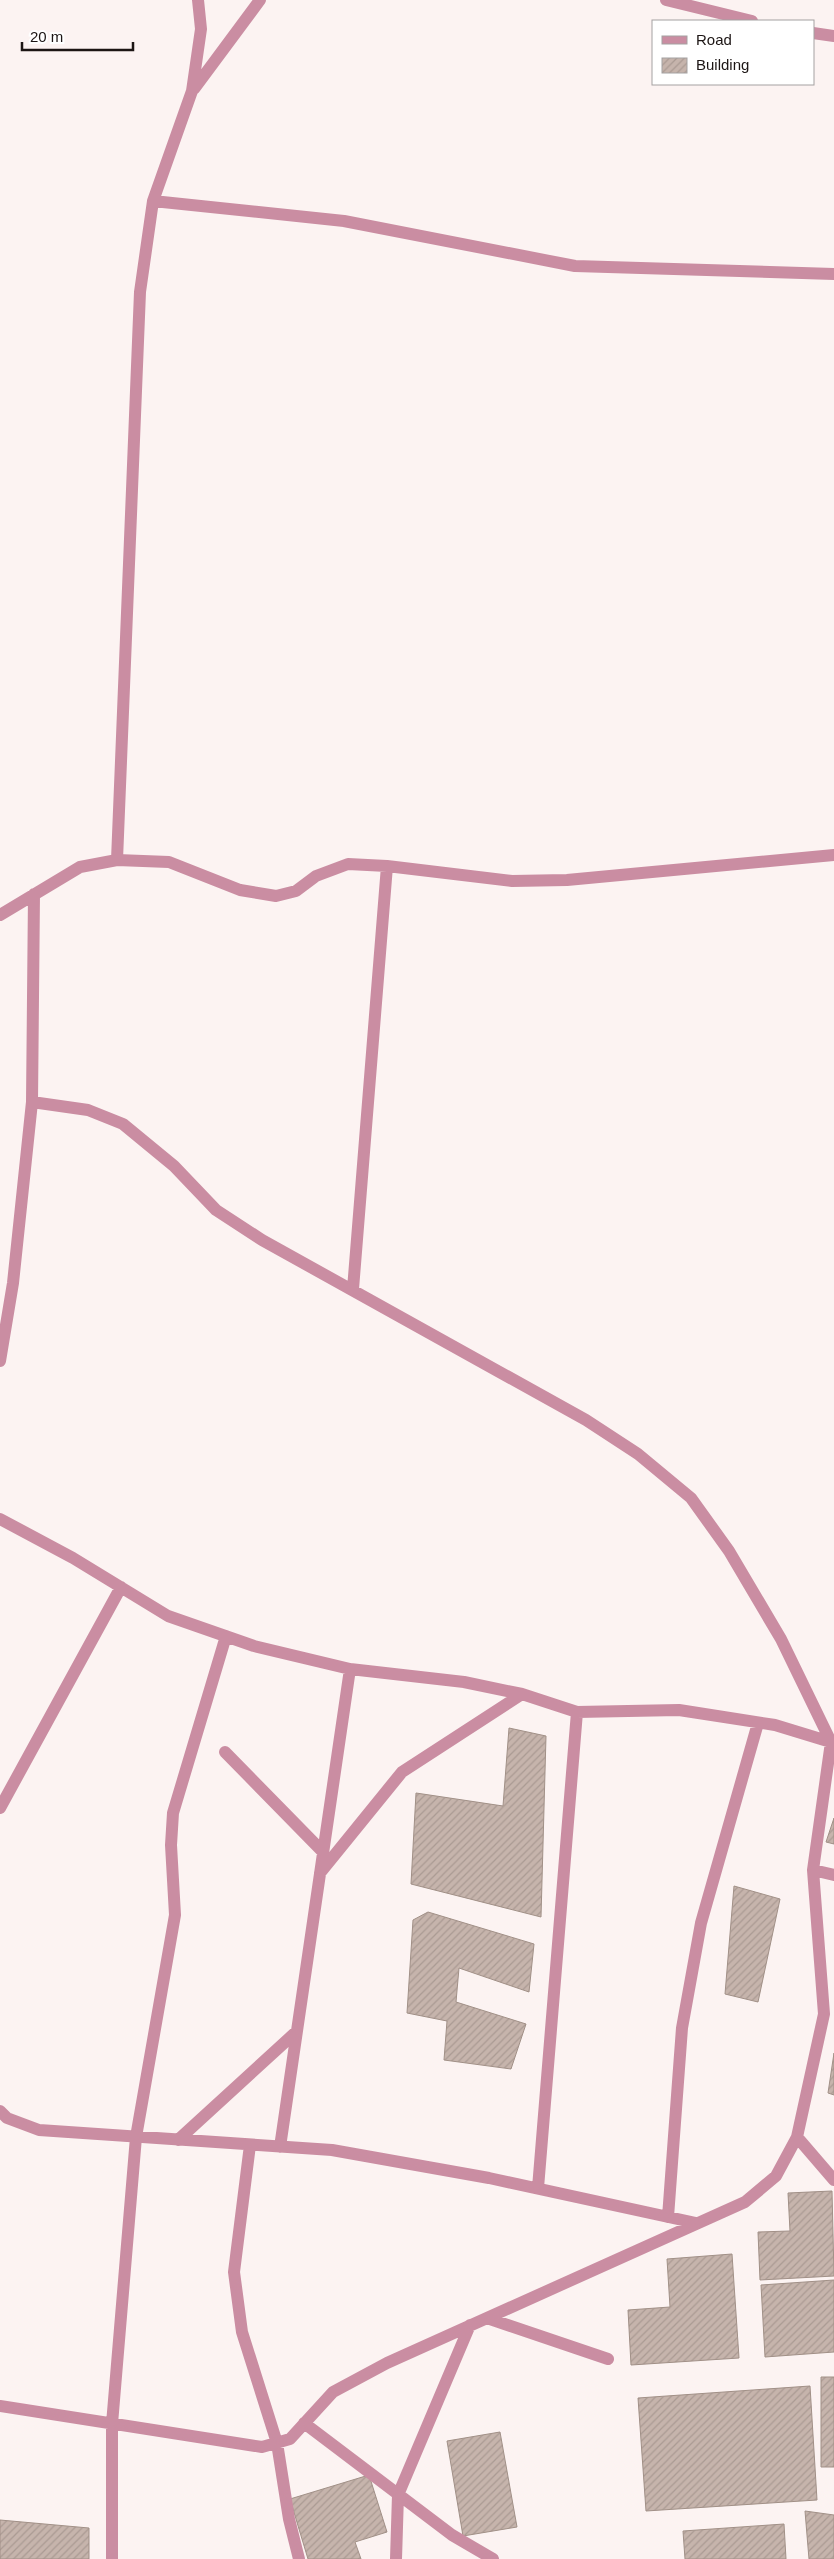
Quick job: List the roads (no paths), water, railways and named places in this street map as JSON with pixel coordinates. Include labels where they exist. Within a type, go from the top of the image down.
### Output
[{"type":"street","points":[[117,860],[140,292],[153,201],[192,91],[201,29],[198,0]]},
{"type":"street","points":[[192,91],[260,0]]},
{"type":"street","points":[[666,0],[748,20]]},
{"type":"street","points":[[814,33],[834,36]]},
{"type":"street","points":[[153,201],[344,221],[576,266],[834,274]]},
{"type":"street","points":[[0,915],[80,867],[117,860],[169,862],[240,890],[276,896],[296,891],[316,876],[348,864],[387,866],[512,881],[548,880],[834,855]]},
{"type":"street","points":[[353,1289],[387,866]]},
{"type":"street","points":[[0,1361],[13,1283],[32,1102],[34,894]]},
{"type":"street","points":[[0,2406],[262,2447],[290,2439],[333,2392],[387,2363],[745,2202],[776,2176],[797,2137],[824,2014],[813,1870],[832,1742],[781,1639],[729,1551],[691,1498],[638,1454],[586,1420],[262,1240],[216,1210],[174,1166],[123,1124],[88,1110],[32,1102]]},
{"type":"street","points":[[0,1519],[73,1558],[168,1616],[254,1646],[350,1669],[464,1682],[522,1694],[577,1712],[679,1710],[774,1725],[832,1742]]},
{"type":"street","points":[[0,1808],[120,1587]]},
{"type":"street","points":[[112,2559],[112,2424],[136,2136],[175,1915],[171,1845],[173,1813],[226,1636]]},
{"type":"street","points":[[280,2147],[350,1669]]},
{"type":"street","points":[[320,1873],[402,1772],[522,1694]]},
{"type":"street","points":[[538,2188],[577,1712]]},
{"type":"street","points":[[668,2217],[682,2028],[701,1923],[758,1723]]},
{"type":"street","points":[[225,1752],[322,1852]]},
{"type":"street","points":[[813,1870],[834,1875]]},
{"type":"street","points":[[178,2140],[296,2032]]},
{"type":"street","points":[[2,2117],[39,2130],[332,2150],[538,2188],[696,2223]]},
{"type":"street","points":[[797,2137],[834,2180]]},
{"type":"street","points":[[250,2145],[234,2272],[242,2332],[276,2443],[289,2519],[299,2559]]},
{"type":"street","points":[[487,2318],[608,2359]]},
{"type":"street","points":[[396,2559],[398,2495],[470,2326]]},
{"type":"street","points":[[304,2423],[452,2535],[487,2558]]}]
